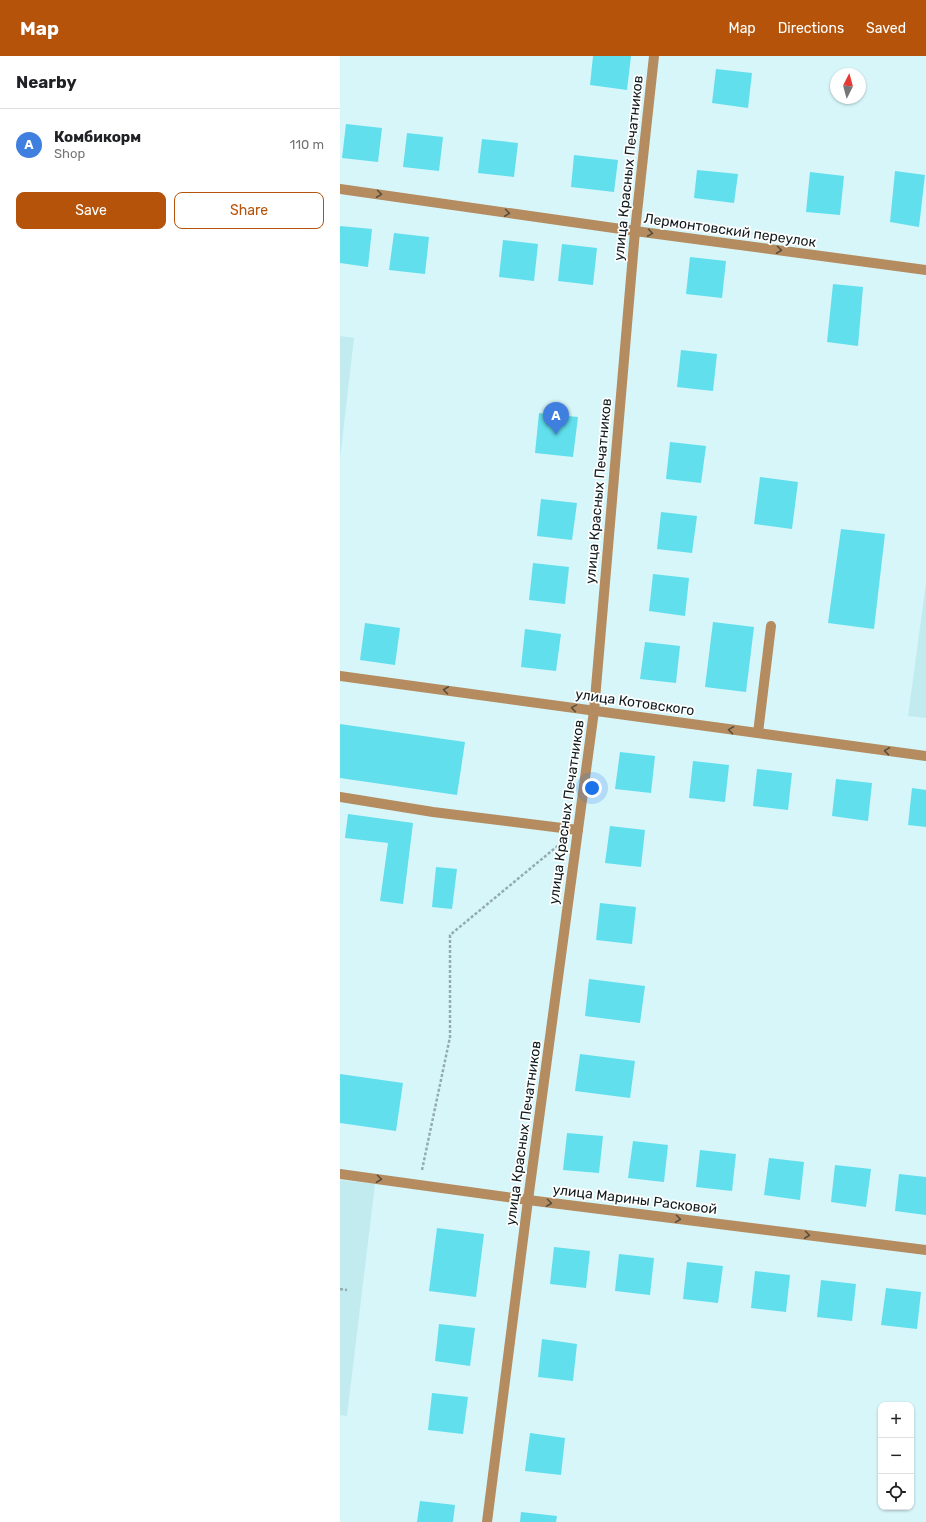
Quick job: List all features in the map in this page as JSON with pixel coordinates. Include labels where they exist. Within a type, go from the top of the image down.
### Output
[{"type":"street","name":"улица Красных Печатников","points":[[487,1522],[528,1200],[594,711],[635,231],[654,56]]},
{"type":"street","name":"Лермонтовский переулок","points":[[340,188],[635,231],[926,270]]},
{"type":"street","points":[[758,733],[771,626]]},
{"type":"street","name":"улица Котовского","points":[[340,676],[926,756]]},
{"type":"street","points":[[340,797],[433,812],[578,830]]},
{"type":"street","name":"улица Марины Расковой","points":[[340,1174],[528,1200],[926,1250]]},
{"type":"path","points":[[419,1184],[450,1037],[450,935],[578,830]]},
{"type":"path","points":[[340,1289],[347,1290]]},
{"type":"shaded area","points":[[340,336],[354,338],[340,459]]},
{"type":"shaded area","points":[[926,583],[926,718],[908,716]]},
{"type":"shaded area","points":[[340,1180],[375,1184],[347,1416],[340,1415]]},
{"type":"building","points":[[593,56],[631,56],[627,90],[590,85]]},
{"type":"building","points":[[716,69],[752,73],[748,108],[712,103]]},
{"type":"building","points":[[346,124],[382,128],[378,162],[342,158]]},
{"type":"building","points":[[407,133],[443,137],[439,171],[403,167]]},
{"type":"building","points":[[482,139],[518,143],[514,177],[478,173]]},
{"type":"building","points":[[574,155],[618,160],[614,192],[571,187]]},
{"type":"building","points":[[697,170],[738,174],[734,203],[694,198]]},
{"type":"building","points":[[895,171],[925,175],[919,227],[890,222]]},
{"type":"building","points":[[810,172],[844,176],[840,215],[806,212]]},
{"type":"building","points":[[340,226],[372,229],[368,267],[340,263]]},
{"type":"building","points":[[394,233],[429,237],[425,274],[389,270]]},
{"type":"building","points":[[503,240],[538,244],[534,281],[499,277]]},
{"type":"building","points":[[562,244],[597,248],[593,285],[558,281]]},
{"type":"building","points":[[690,257],[726,261],[722,298],[686,294]]},
{"type":"building","points":[[833,284],[863,287],[858,346],[827,342]]},
{"type":"building","points":[[681,350],[717,354],[713,391],[677,387]]},
{"type":"building","points":[[539,413],[578,417],[573,457],[535,453]]},
{"type":"building","points":[[670,442],[706,446],[701,483],[666,479]]},
{"type":"building","points":[[760,477],[798,482],[792,529],[754,524]]},
{"type":"building","points":[[541,499],[577,503],[572,540],[537,536]]},
{"type":"building","points":[[661,512],[697,516],[692,553],[657,549]]},
{"type":"building","points":[[841,529],[885,534],[874,629],[828,623]]},
{"type":"building","points":[[533,563],[569,567],[565,604],[529,600]]},
{"type":"building","points":[[653,574],[689,578],[685,616],[649,611]]},
{"type":"building","points":[[713,622],[754,627],[746,692],[705,687]]},
{"type":"building","points":[[365,623],[400,628],[395,665],[360,660]]},
{"type":"building","points":[[525,629],[561,634],[556,671],[521,667]]},
{"type":"building","points":[[645,642],[680,646],[676,683],[640,679]]},
{"type":"building","points":[[340,724],[465,742],[457,795],[340,778]]},
{"type":"building","points":[[620,752],[655,756],[651,793],[615,789]]},
{"type":"building","points":[[693,761],[729,765],[725,802],[689,798]]},
{"type":"building","points":[[757,769],[792,773],[788,810],[753,806]]},
{"type":"building","points":[[836,779],[872,783],[868,821],[832,816]]},
{"type":"building","points":[[912,788],[926,790],[926,827],[908,825]]},
{"type":"building","points":[[348,814],[413,823],[403,904],[380,901],[388,843],[345,838]]},
{"type":"building","points":[[610,826],[645,830],[641,867],[605,863]]},
{"type":"building","points":[[436,867],[457,869],[452,909],[432,907]]},
{"type":"building","points":[[600,903],[636,907],[632,944],[596,940]]},
{"type":"building","points":[[589,979],[645,986],[640,1023],[585,1016]]},
{"type":"building","points":[[580,1054],[635,1061],[630,1098],[575,1091]]},
{"type":"building","points":[[340,1074],[403,1083],[396,1131],[340,1123]]},
{"type":"building","points":[[567,1133],[603,1136],[599,1173],[563,1170]]},
{"type":"building","points":[[633,1141],[668,1145],[664,1182],[628,1178]]},
{"type":"building","points":[[700,1150],[736,1154],[732,1191],[696,1187]]},
{"type":"building","points":[[769,1158],[804,1162],[800,1200],[764,1195]]},
{"type":"building","points":[[835,1165],[871,1169],[866,1207],[831,1202]]},
{"type":"building","points":[[899,1174],[926,1177],[926,1215],[895,1211]]},
{"type":"building","points":[[437,1228],[484,1234],[476,1297],[429,1291]]},
{"type":"building","points":[[554,1247],[590,1251],[586,1288],[550,1284]]},
{"type":"building","points":[[619,1254],[654,1258],[650,1295],[615,1291]]},
{"type":"building","points":[[687,1262],[723,1266],[718,1303],[683,1299]]},
{"type":"building","points":[[755,1271],[790,1275],[786,1312],[751,1308]]},
{"type":"building","points":[[821,1280],[856,1284],[852,1321],[817,1317]]},
{"type":"building","points":[[886,1288],[921,1292],[917,1329],[881,1325]]},
{"type":"building","points":[[439,1324],[475,1328],[470,1366],[435,1361]]},
{"type":"building","points":[[542,1339],[577,1344],[573,1381],[538,1377]]},
{"type":"building","points":[[432,1393],[468,1397],[463,1434],[428,1430]]},
{"type":"building","points":[[530,1433],[565,1438],[561,1475],[525,1471]]},
{"type":"building","points":[[420,1501],[455,1505],[453,1522],[417,1522]]},
{"type":"building","points":[[521,1512],[557,1516],[556,1522],[520,1522]]},
{"type":"place","name":"Комбикорм","points":[[556,435]]}]
